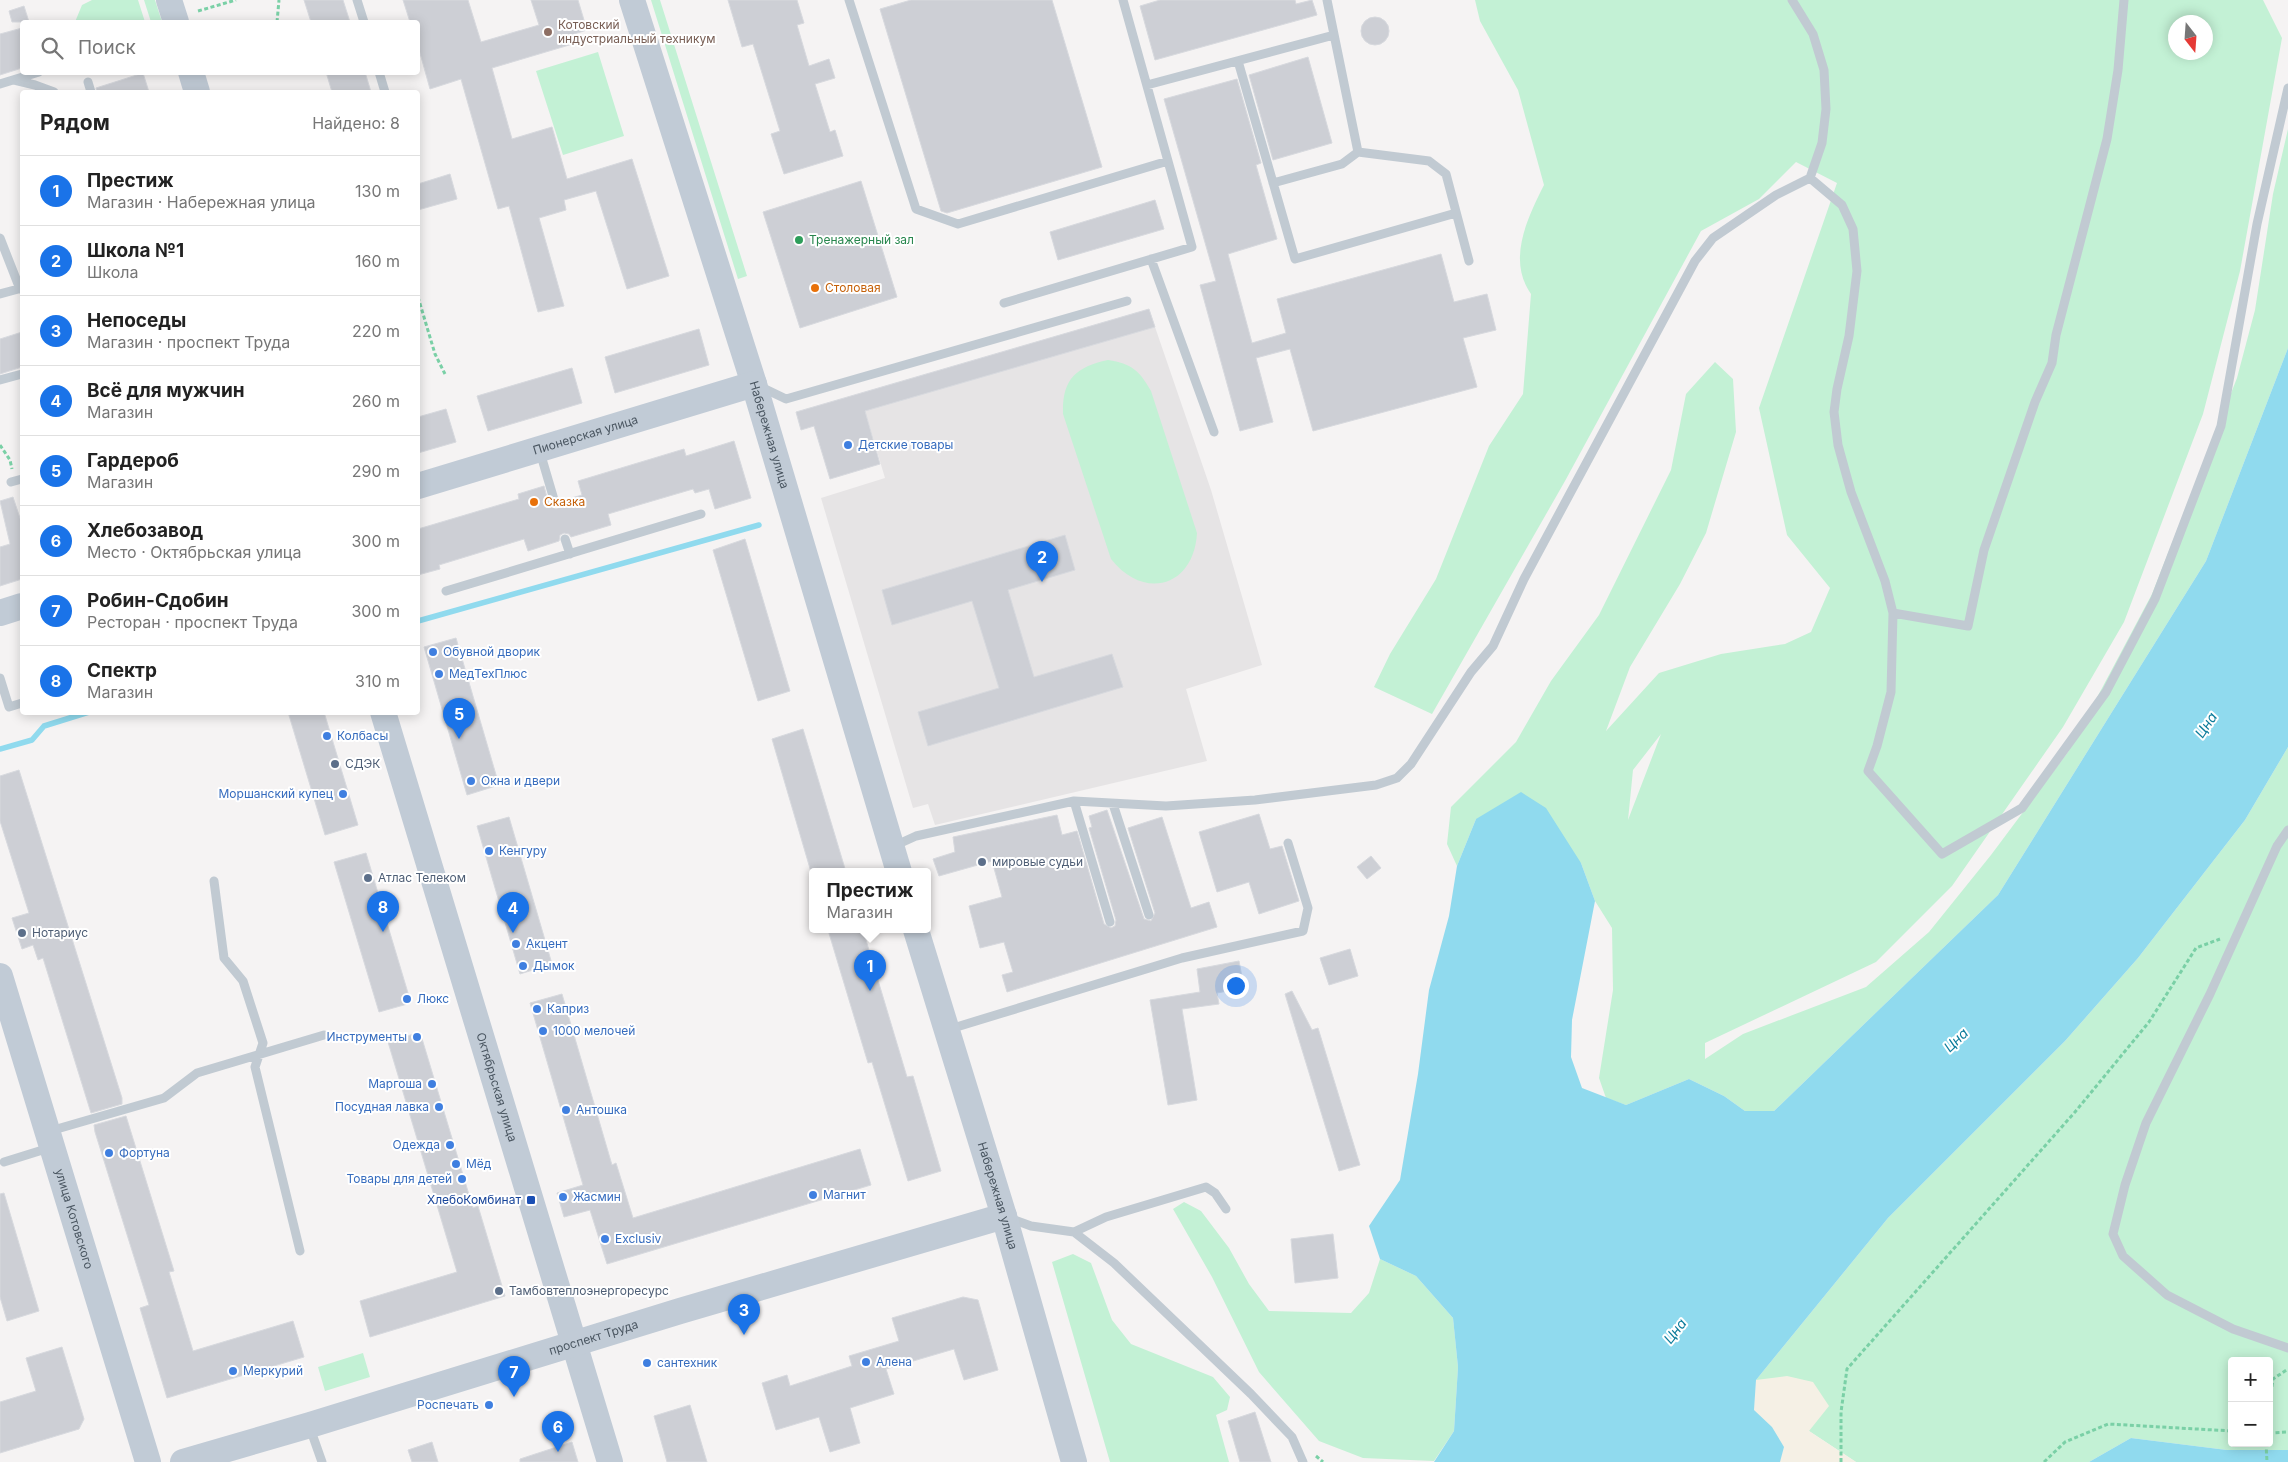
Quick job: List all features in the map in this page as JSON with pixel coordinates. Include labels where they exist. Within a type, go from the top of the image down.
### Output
[{"type":"street","points":[[169,0],[187,17]]},
{"type":"street","name":"Набережная улица","points":[[632,0],[754,384],[898,868]]},
{"type":"street","points":[[192,75],[196,90]]},
{"type":"street","name":"Пионерская улица","points":[[420,485],[754,384]]},
{"type":"street","points":[[0,613],[20,607]]},
{"type":"street","name":"Октябрьская улица","points":[[384,715],[610,1462]]},
{"type":"street","name":"Набережная улица","points":[[917,933],[1004,1216],[1074,1462]]},
{"type":"street","name":"улица Котовского","points":[[0,976],[148,1462]]},
{"type":"street","name":"проспект Труда","points":[[183,1462],[1004,1216]]},
{"type":"lane","points":[[357,0],[363,20]]},
{"type":"lane","points":[[849,0],[916,209],[958,224],[1168,161]]},
{"type":"lane","points":[[1004,303],[1192,247],[1123,0]]},
{"type":"lane","points":[[1327,0],[1358,152]]},
{"type":"lane","points":[[891,847],[916,836],[1074,802],[1166,806],[1255,800],[1376,785],[1397,778],[1411,764],[1471,672],[1493,646],[1524,579],[1695,261],[1713,238],[1776,195],[1810,178],[1822,143],[1826,109],[1824,70],[1813,34],[1792,0]]},
{"type":"lane","points":[[1893,613],[1968,626],[1984,550],[2035,402],[2052,362],[2065,299],[2108,139],[2118,70],[2124,0]]},
{"type":"lane","points":[[1147,85],[1334,35]]},
{"type":"lane","points":[[1238,61],[1295,259],[1456,213]]},
{"type":"lane","points":[[0,84],[30,75]]},
{"type":"lane","points":[[380,75],[384,90]]},
{"type":"lane","points":[[14,80],[49,90]]},
{"type":"lane","points":[[88,82],[90,90]]},
{"type":"lane","points":[[1810,178],[1842,205],[1853,229],[1857,271],[1849,336],[1837,389],[1834,412],[1838,445],[1851,492],[1885,581],[1893,613],[1891,692],[1877,746],[1868,771],[1942,854],[2022,808],[2106,692],[2156,599],[2221,426],[2257,224],[2288,88]]},
{"type":"lane","points":[[1273,183],[1342,164],[1358,152],[1429,161],[1446,174],[1469,261]]},
{"type":"lane","points":[[0,238],[20,287]]},
{"type":"lane","points":[[1151,260],[1214,432]]},
{"type":"lane","points":[[0,294],[20,289]]},
{"type":"lane","points":[[754,384],[786,399],[1127,301]]},
{"type":"lane","points":[[0,380],[20,375]]},
{"type":"lane","points":[[540,449],[555,503]]},
{"type":"lane","points":[[11,482],[20,480]]},
{"type":"lane","points":[[446,591],[701,514]]},
{"type":"lane","points":[[565,539],[570,554]]},
{"type":"lane","points":[[0,678],[9,707],[20,704]]},
{"type":"lane","points":[[1074,802],[1110,922]]},
{"type":"lane","points":[[1112,804],[1148,915]]},
{"type":"lane","points":[[2288,830],[2277,846],[2239,932],[2146,1123],[2125,1185],[2113,1234],[2123,1256],[2167,1295],[2233,1329],[2288,1348]]},
{"type":"lane","points":[[947,1030],[1182,958],[1303,931],[1308,908],[1288,843]]},
{"type":"lane","points":[[214,881],[224,958],[243,982],[263,1043],[255,1067],[300,1251]]},
{"type":"lane","points":[[4,1162],[50,1140],[164,1098],[197,1072],[324,1035]]},
{"type":"lane","points":[[1074,1232],[1106,1217],[1206,1187],[1215,1193],[1226,1209]]},
{"type":"lane","points":[[1004,1216],[1032,1226],[1074,1232],[1114,1263],[1251,1394],[1292,1437],[1304,1462]]},
{"type":"lane","points":[[310,1425],[322,1462]]},
{"type":"path","points":[[187,17],[236,0]]},
{"type":"path","points":[[277,20],[279,0]]},
{"type":"path","points":[[420,304],[435,354],[445,374]]},
{"type":"path","points":[[0,445],[10,460],[11,482]]},
{"type":"path","points":[[1841,1462],[1841,1412],[1847,1369],[2075,1112],[2149,1022],[2196,948],[2239,932]]},
{"type":"path","points":[[2270,1402],[2273,1379],[2288,1369]]},
{"type":"path","points":[[2044,1462],[2065,1442],[2108,1424],[2228,1431]]},
{"type":"path","points":[[2273,1433],[2288,1432]]},
{"type":"path","points":[[2266,1447],[2267,1462]]},
{"type":"shaded area","points":[[1155,327],[1211,490],[1262,665],[1186,689],[1207,761],[935,825],[928,804],[913,808],[821,498],[885,478],[865,411]]},
{"type":"green space","points":[[92,0],[138,0],[144,20],[76,20],[82,5]]},
{"type":"green space","points":[[144,0],[155,0],[161,20],[150,20]]},
{"type":"green space","points":[[651,0],[660,0],[747,276],[738,279]]},
{"type":"green space","points":[[1475,0],[2263,0],[2282,38],[2240,271],[2203,414],[2124,622],[2063,727],[1952,886],[1876,962],[1705,1043],[1705,1059],[1743,1034],[1866,987],[1929,932],[1991,855],[2068,752],[2152,594],[2237,378],[2255,310],[2273,194],[2288,129],[2288,348],[2206,561],[1998,895],[1774,1111],[1745,1111],[1724,1096],[1689,1079],[1626,1105],[1606,1098],[1599,1078],[1613,990],[1612,928],[1595,901],[1581,863],[1476,819],[1457,866],[1447,844],[1451,807],[1516,742],[1551,681],[1599,615],[1671,470],[1686,394],[1715,362],[1733,379],[1736,432],[1706,533],[1680,584],[1630,667],[1606,731],[1659,673],[1721,654],[1785,644],[1811,632],[1830,588],[1787,535],[1759,408],[1837,183],[1796,162],[1759,199],[1701,231],[1565,481],[1432,714],[1374,687],[1390,654],[1436,579],[1489,446],[1523,394],[1531,294],[1524,281],[1520,254],[1526,225],[1544,185],[1518,90],[1480,21]],"holes":[[[1661,734],[1628,820],[1633,770]]]},
{"type":"green space","points":[[598,52],[624,136],[563,155],[536,71]]},
{"type":"green space","points":[[1108,360],[1134,369],[1143,378],[1151,391],[1197,533],[1194,551],[1187,566],[1177,576],[1165,582],[1152,583],[1138,580],[1124,572],[1111,559],[1063,414],[1065,392],[1073,377],[1087,367]]},
{"type":"green space","points":[[2288,747],[2288,1450],[2227,1450],[2131,1438],[2089,1462],[1856,1462],[1809,1431],[1756,1380],[1888,1218],[2065,1041],[2138,958],[2245,820]]},
{"type":"green space","points":[[1184,1202],[1201,1211],[1229,1248],[1249,1284],[1269,1311],[1351,1313],[1369,1293],[1380,1259],[1416,1276],[1453,1318],[1458,1367],[1454,1431],[1434,1461],[1363,1458],[1319,1441],[1259,1372],[1212,1277],[1173,1209]]},
{"type":"green space","points":[[1073,1254],[1091,1263],[1112,1320],[1131,1344],[1213,1377],[1230,1397],[1227,1410],[1216,1415],[1229,1462],[1110,1462],[1052,1262]]},
{"type":"green space","points":[[363,1353],[370,1377],[325,1391],[318,1367]]},
{"type":"sand","points":[[1787,1376],[1813,1382],[1829,1406],[1809,1431],[1856,1462],[1780,1462],[1784,1447],[1754,1410],[1756,1380]]},
{"type":"water","name":"Цна","points":[[2288,348],[2288,747],[2245,820],[2138,958],[2065,1041],[1888,1218],[1756,1380],[1754,1410],[1772,1427],[1784,1447],[1780,1462],[1434,1462],[1454,1431],[1458,1367],[1453,1318],[1416,1276],[1380,1259],[1369,1226],[1400,1180],[1418,1074],[1429,990],[1449,916],[1457,866],[1476,819],[1521,792],[1546,808],[1581,863],[1595,901],[1572,1020],[1571,1057],[1582,1088],[1626,1105],[1689,1079],[1724,1096],[1745,1111],[1774,1111],[1998,895],[2206,561]]},
{"type":"water","points":[[2131,1438],[2227,1450],[2288,1450],[2288,1462],[2089,1462]]},
{"type":"building","points":[[304,0],[343,0],[349,20],[310,20]]},
{"type":"building","points":[[403,0],[468,0],[481,42],[539,25],[531,0],[578,0],[587,30],[574,34],[576,43],[492,68],[512,139],[552,127],[567,179],[632,159],[669,276],[627,289],[596,191],[564,200],[566,210],[539,218],[564,306],[538,312],[509,206],[498,209],[461,79],[430,89],[420,53],[420,20],[409,20]]},
{"type":"building","points":[[728,0],[797,0],[804,23],[797,25],[809,66],[829,59],[835,78],[815,84],[830,132],[835,130],[843,156],[784,174],[771,134],[780,131],[753,44],[742,47]]},
{"type":"building","points":[[911,0],[1052,0],[1102,167],[947,213],[941,211],[880,9]]},
{"type":"building","points":[[1160,0],[1295,0],[1296,4],[1312,0],[1317,15],[1155,60],[1140,6]]},
{"type":"building","points":[[24,6],[28,20],[12,22],[9,11]]},
{"type":"building","points":[[1375,17],[1385,21],[1389,31],[1385,41],[1375,45],[1365,41],[1361,31],[1365,21]]},
{"type":"building","points":[[20,29],[20,69],[0,75],[0,34]]},
{"type":"building","points":[[1308,57],[1332,143],[1273,160],[1249,75]]},
{"type":"building","points":[[137,75],[144,75],[148,90],[96,90],[96,88]]},
{"type":"building","points":[[327,75],[366,75],[370,90],[331,90]]},
{"type":"building","points":[[1237,79],[1261,163],[1256,165],[1277,239],[1228,254],[1252,343],[1286,333],[1277,299],[1441,254],[1454,302],[1487,294],[1496,330],[1463,338],[1477,387],[1313,431],[1290,349],[1256,358],[1273,422],[1240,431],[1200,285],[1216,281],[1164,99]]},
{"type":"building","points":[[450,174],[457,199],[420,209],[420,183]]},
{"type":"building","points":[[861,181],[897,297],[800,328],[763,212]]},
{"type":"building","points":[[1155,200],[1164,229],[1058,260],[1050,232]]},
{"type":"building","points":[[1149,309],[1155,327],[865,411],[880,464],[830,479],[814,426],[801,430],[796,412]]},
{"type":"building","points":[[699,329],[709,365],[615,393],[605,357]]},
{"type":"building","points":[[20,333],[20,368],[0,374],[0,339]]},
{"type":"building","points":[[572,368],[582,403],[488,431],[477,396]]},
{"type":"building","points":[[446,409],[456,442],[420,452],[420,416]]},
{"type":"building","points":[[734,441],[751,498],[715,509],[709,489],[695,493],[693,489],[608,514],[611,525],[571,537],[569,534],[564,533],[560,535],[559,541],[528,551],[524,539],[439,565],[440,569],[420,574],[420,528],[519,499],[518,494],[544,486],[549,505],[556,509],[560,507],[561,501],[582,495],[578,481],[684,449],[686,456]]},
{"type":"building","points":[[13,497],[20,518],[20,580],[0,586],[0,547],[10,544],[0,501]]},
{"type":"building","points":[[1065,535],[1075,570],[1008,590],[1034,677],[1112,654],[1123,687],[928,746],[918,712],[999,688],[972,601],[892,625],[882,590]]},
{"type":"building","points":[[745,539],[790,691],[758,701],[713,550]]},
{"type":"building","points":[[456,638],[499,785],[467,795],[424,647]]},
{"type":"building","points":[[289,715],[325,715],[358,825],[325,835]]},
{"type":"building","points":[[803,729],[845,868],[810,868],[772,739]]},
{"type":"building","points":[[19,770],[122,1098],[122,1104],[91,1113],[43,958],[38,960],[33,945],[22,949],[12,918],[29,913],[0,821],[0,776]]},
{"type":"building","points":[[1107,810],[1144,919],[1151,921],[1155,913],[1128,828],[1162,817],[1191,908],[1209,902],[1217,927],[1007,992],[1002,975],[1013,972],[1004,942],[980,948],[969,906],[1002,897],[992,861],[939,876],[933,859],[955,852],[953,837],[1057,815],[1062,835],[1077,831],[1104,924],[1111,928],[1115,926],[1116,920],[1089,828],[1092,827],[1089,816]]},
{"type":"building","points":[[1259,814],[1270,849],[1282,846],[1299,901],[1259,914],[1249,882],[1217,892],[1199,832]]},
{"type":"building","points":[[509,817],[552,964],[520,974],[477,826]]},
{"type":"building","points":[[366,853],[411,1003],[379,1012],[334,862]]},
{"type":"building","points":[[1371,856],[1381,868],[1367,879],[1357,867]]},
{"type":"building","points":[[829,933],[864,933],[907,1077],[913,1076],[941,1171],[908,1181],[872,1062],[868,1063]]},
{"type":"building","points":[[1350,949],[1358,976],[1329,985],[1320,958]]},
{"type":"building","points":[[1239,961],[1244,988],[1217,993],[1219,1004],[1182,1009],[1197,1100],[1168,1105],[1150,1000],[1200,992],[1197,969]]},
{"type":"building","points":[[1292,991],[1312,1030],[1318,1028],[1360,1165],[1339,1171],[1285,994]]},
{"type":"building","points":[[562,994],[612,1165],[616,1163],[633,1218],[860,1149],[871,1185],[607,1264],[590,1210],[564,1217],[557,1193],[583,1185],[530,1003]]},
{"type":"building","points":[[420,1032],[473,1208],[478,1206],[505,1296],[370,1337],[360,1301],[457,1272],[388,1042]]},
{"type":"building","points":[[126,1116],[174,1271],[169,1272],[193,1351],[293,1321],[304,1357],[167,1398],[140,1308],[149,1305],[95,1132],[94,1125]]},
{"type":"building","points":[[4,1193],[39,1311],[7,1321],[0,1297],[0,1194]]},
{"type":"building","points":[[1333,1234],[1338,1278],[1295,1283],[1291,1239]]},
{"type":"building","points":[[963,1297],[978,1300],[998,1370],[964,1380],[954,1349],[886,1369],[894,1394],[850,1408],[860,1443],[830,1452],[819,1417],[776,1430],[762,1383],[787,1375],[790,1386],[852,1366],[849,1356],[899,1341],[892,1318]]},
{"type":"building","points":[[62,1347],[84,1419],[79,1429],[0,1453],[0,1402],[36,1391],[26,1358]]},
{"type":"building","points":[[690,1405],[707,1462],[667,1462],[654,1416]]},
{"type":"building","points":[[1255,1412],[1271,1462],[1240,1462],[1228,1421]]},
{"type":"building","points":[[432,1442],[438,1462],[412,1462],[408,1450]]},
{"type":"building","points":[[572,1442],[578,1462],[520,1462],[520,1459]]},
{"type":"waterway","points":[[420,620],[759,525]]},
{"type":"waterway","points":[[0,749],[32,740],[44,726],[79,715]]},
{"type":"place","name":"Котовский индустриальный техникум","points":[[548,32]]},
{"type":"place","name":"Тренажерный зал","points":[[799,240]]},
{"type":"place","name":"Столовая","points":[[815,288]]},
{"type":"place","name":"Детские товары","points":[[848,445]]},
{"type":"place","name":"Сказка","points":[[534,502]]},
{"type":"place","name":"Школа №1","points":[[1042,582]]},
{"type":"place","name":"Обувной дворик","points":[[433,652]]},
{"type":"place","name":"МедТехПлюс","points":[[439,674]]},
{"type":"place","name":"Колбасы","points":[[327,736]]},
{"type":"place","name":"Гардероб","points":[[459,739]]},
{"type":"place","name":"СДЭК","points":[[335,764]]},
{"type":"place","name":"Окна и двери","points":[[471,781]]},
{"type":"place","name":"Моршанский купец","points":[[343,794]]},
{"type":"place","name":"Кенгуру","points":[[489,851]]},
{"type":"place","name":"мировые судьи","points":[[982,862]]},
{"type":"place","name":"Атлас Телеком","points":[[368,878]]},
{"type":"place","name":"Спектр","points":[[383,932]]},
{"type":"place","name":"Нотариус","points":[[22,933]]},
{"type":"place","name":"Всё для мужчин","points":[[513,933]]},
{"type":"place","name":"Акцент","points":[[516,944]]},
{"type":"place","name":"Дымок","points":[[523,966]]},
{"type":"place","name":"Престиж","points":[[870,991]]},
{"type":"place","name":"Люкс","points":[[407,999]]},
{"type":"place","name":"Каприз","points":[[537,1009]]},
{"type":"place","name":"1000 мелочей","points":[[543,1031]]},
{"type":"place","name":"Инструменты","points":[[417,1037]]},
{"type":"place","name":"Маргоша","points":[[432,1084]]},
{"type":"place","name":"Посудная лавка","points":[[439,1107]]},
{"type":"place","name":"Антошка","points":[[566,1110]]},
{"type":"place","name":"Одежда","points":[[450,1145]]},
{"type":"place","name":"Фортуна","points":[[109,1153]]},
{"type":"place","name":"Мёд","points":[[456,1164]]},
{"type":"place","name":"Товары для детей","points":[[462,1179]]},
{"type":"place","name":"Магнит","points":[[813,1195]]},
{"type":"place","name":"Жасмин","points":[[563,1197]]},
{"type":"place","name":"ХлебоКомбинат","points":[[531,1200]]},
{"type":"place","name":"Exclusiv","points":[[605,1239]]},
{"type":"place","name":"Тамбовтеплоэнергоресурс","points":[[499,1291]]},
{"type":"place","name":"Непоседы","points":[[744,1335]]},
{"type":"place","name":"Алена","points":[[866,1362]]},
{"type":"place","name":"сантехник","points":[[647,1363]]},
{"type":"place","name":"Меркурий","points":[[233,1371]]},
{"type":"place","name":"Робин-Сдобин","points":[[514,1397]]},
{"type":"place","name":"Роспечать","points":[[489,1405]]},
{"type":"place","name":"Хлебозавод","points":[[558,1452]]}]
